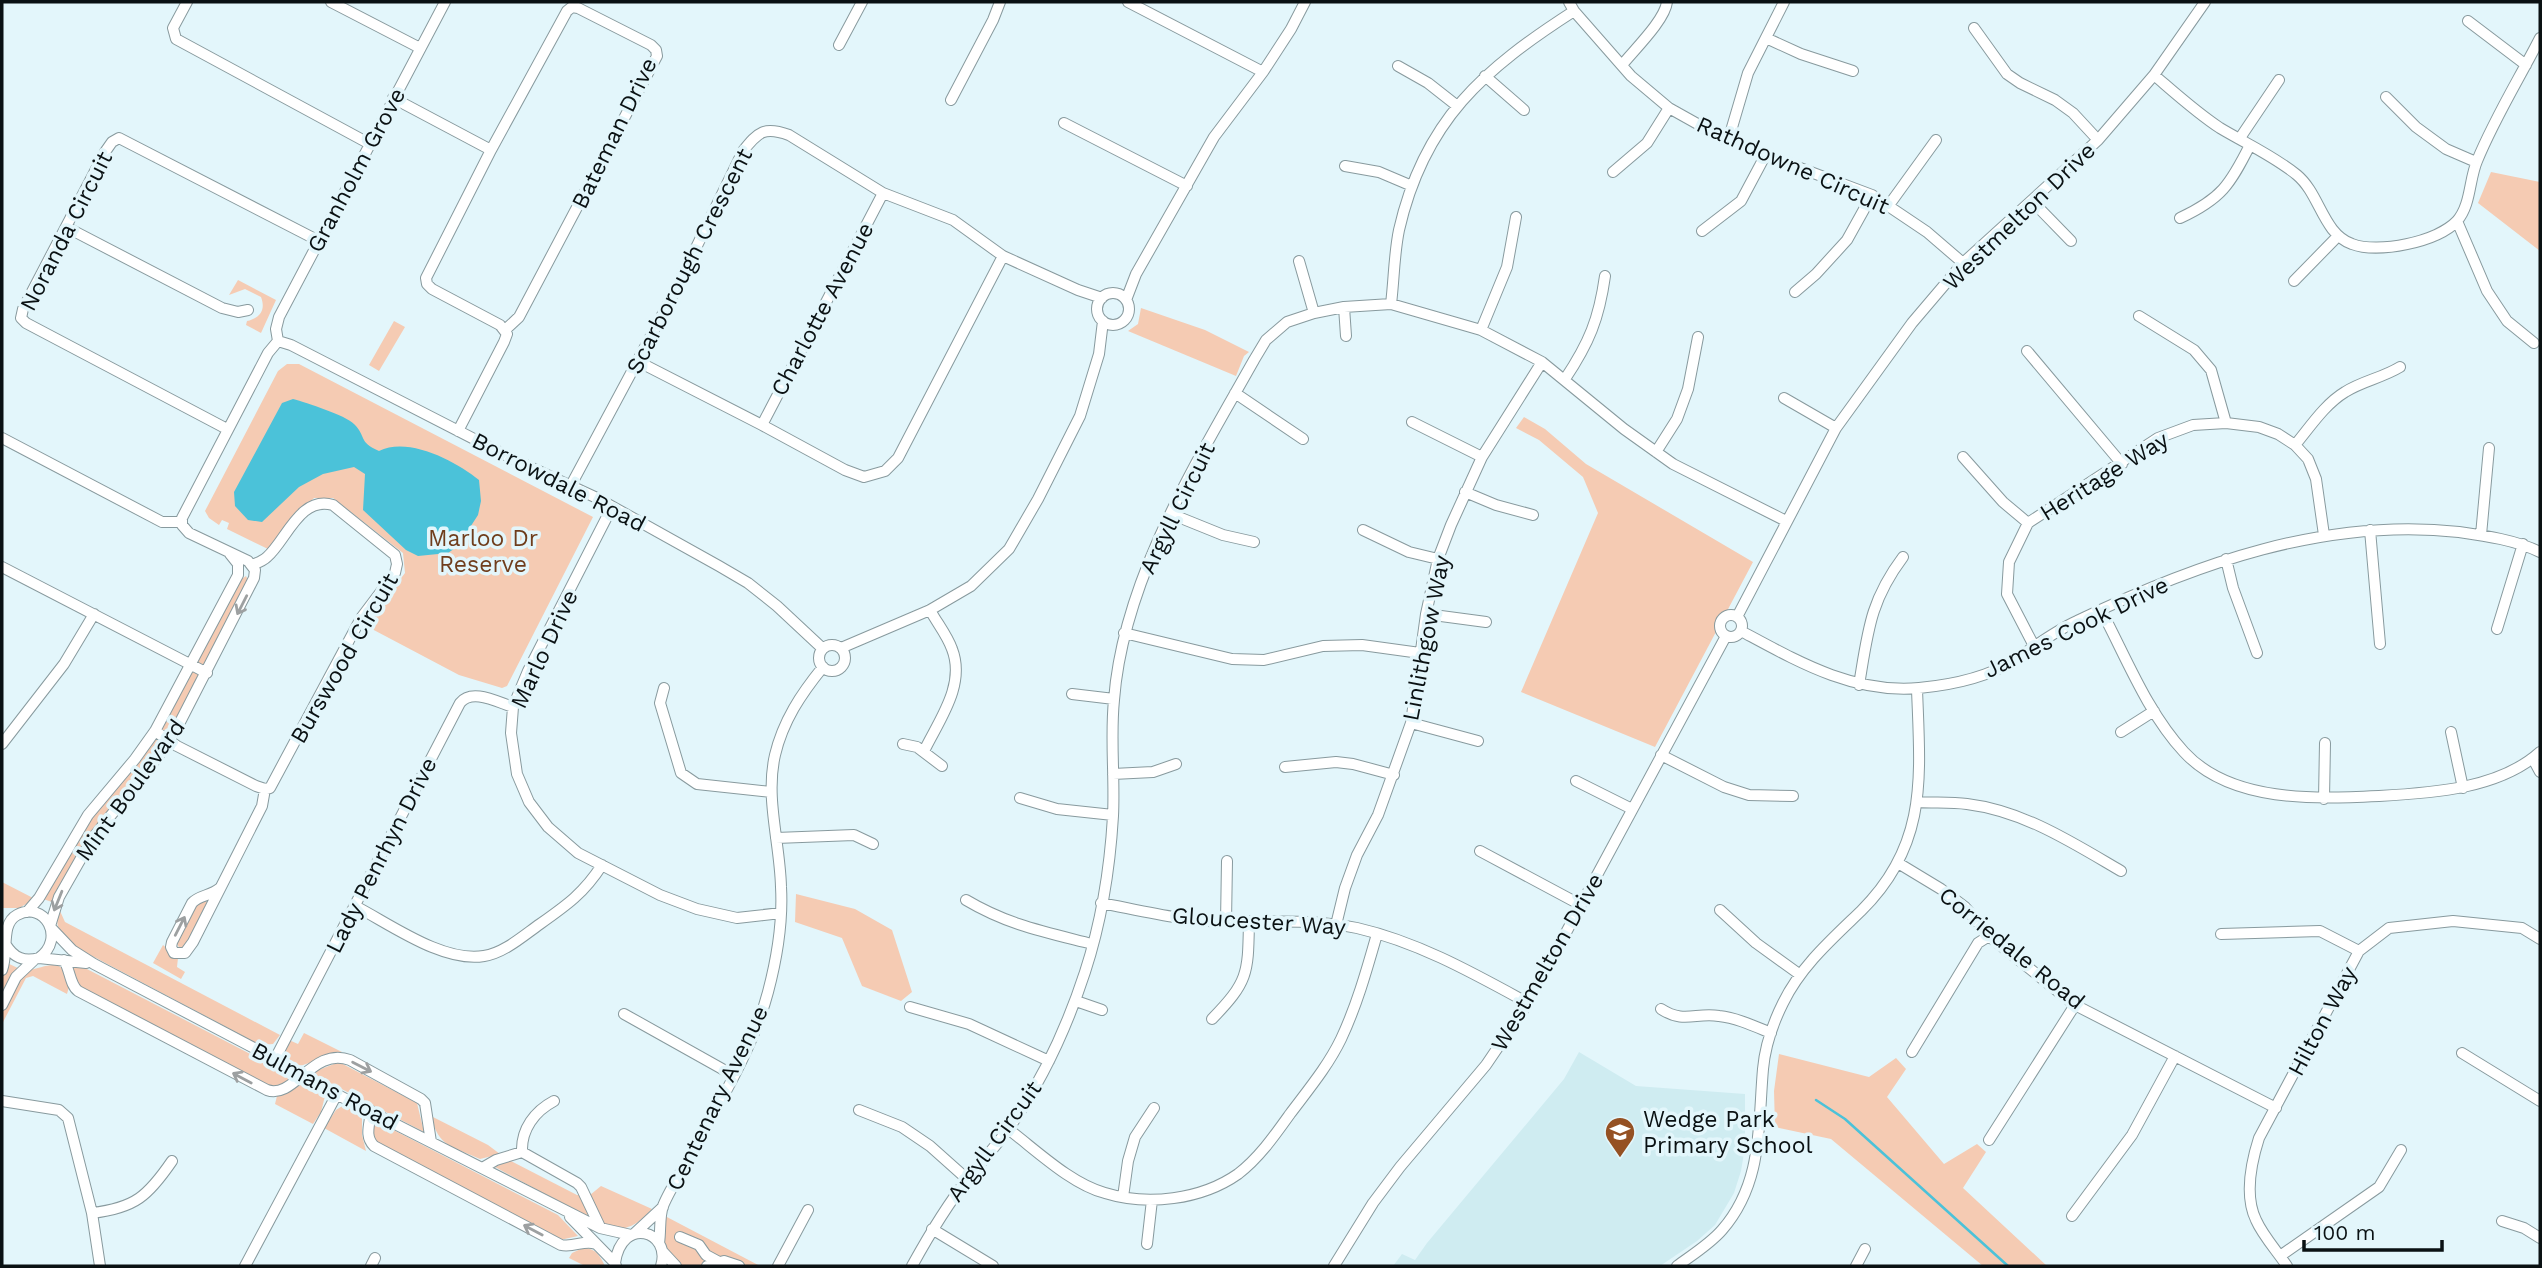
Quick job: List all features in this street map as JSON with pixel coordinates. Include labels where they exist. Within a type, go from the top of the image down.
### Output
[{"type":"street","points":[[187,2],[173,29],[176,39],[370,144]]},
{"type":"street","points":[[331,2],[420,48]]},
{"type":"street","name":"Granholm Grove","points":[[278,341],[276,323],[445,2]]},
{"type":"street","points":[[839,45],[862,2]]},
{"type":"street","points":[[951,100],[1000,2]]},
{"type":"street","points":[[1128,2],[1263,72]]},
{"type":"street","points":[[1099,354],[1115,324],[1126,317],[1129,311],[1126,300],[1136,274],[1214,137],[1263,72],[1305,2]]},
{"type":"street","points":[[1622,65],[1658,21],[1667,8],[1667,2]]},
{"type":"street","points":[[1727,142],[1748,73],[1784,2]]},
{"type":"street","name":"Westmelton Drive","points":[[1737,617],[1836,428],[1912,323],[1964,263],[2098,140],[2154,75],[2204,2]]},
{"type":"street","points":[[1391,304],[1399,231],[1412,186],[1431,144],[1456,105],[1485,76],[1572,6]]},
{"type":"street","name":"Rathdowne Circuit","points":[[1572,6],[1622,65],[1669,108],[1727,142],[1872,195],[1927,232],[1964,263]]},
{"type":"street","name":"Bateman Drive","points":[[491,150],[567,11],[572,7],[651,45],[656,50],[657,56],[520,317],[505,330]]},
{"type":"street","points":[[2468,21],[2526,65]]},
{"type":"street","points":[[1974,28],[2007,74],[2073,113],[2098,140]]},
{"type":"street","points":[[1766,38],[1801,54],[1853,71]]},
{"type":"street","points":[[2154,75],[2219,127],[2299,176],[2337,237],[2353,245],[2375,248],[2403,245],[2431,237],[2456,221],[2466,203],[2476,162],[2540,38]]},
{"type":"street","points":[[1398,66],[1429,83],[1456,105]]},
{"type":"street","points":[[1485,76],[1524,110]]},
{"type":"street","points":[[2240,138],[2279,80]]},
{"type":"street","points":[[2386,97],[2416,127],[2446,149],[2476,162]]},
{"type":"street","points":[[393,99],[491,150],[429,269],[426,281],[432,289],[497,323],[505,330],[504,342],[458,431]]},
{"type":"street","points":[[1613,172],[1647,143],[1669,108]]},
{"type":"street","points":[[1064,124],[1187,186]]},
{"type":"street","name":"Scarborough Crescent","points":[[570,487],[675,291],[743,151],[756,134],[773,129],[789,135],[883,193],[953,220],[1003,256],[1100,302]]},
{"type":"street","name":"Noranda Circuit","points":[[228,429],[22,320],[23,309],[109,145],[121,138],[319,242]]},
{"type":"street","points":[[1889,205],[1936,140]]},
{"type":"street","points":[[2180,218],[2203,207],[2221,194],[2236,173],[2250,145]]},
{"type":"street","points":[[1702,231],[1741,201],[1765,156]]},
{"type":"street","points":[[1345,166],[1379,172],[1412,186]]},
{"type":"street","name":"Charlotte Avenue","points":[[762,425],[883,193]]},
{"type":"street","points":[[1795,292],[1816,274],[1847,240],[1872,195]]},
{"type":"street","points":[[2032,201],[2071,241]]},
{"type":"street","points":[[1481,330],[1507,267],[1516,217]]},
{"type":"street","points":[[2456,221],[2487,291],[2507,321],[2534,344]]},
{"type":"street","points":[[66,227],[222,308],[238,312],[248,310]]},
{"type":"street","points":[[2294,281],[2337,237]]},
{"type":"street","points":[[637,361],[845,470],[864,477],[885,471],[898,458],[1003,256]]},
{"type":"street","points":[[1299,261],[1314,313]]},
{"type":"street","points":[[1115,324],[1103,321],[1098,314],[1100,302],[1108,294],[1116,293],[1136,274]]},
{"type":"street","points":[[1565,379],[1584,350],[1600,311],[1605,276]]},
{"type":"street","points":[[1116,293],[1126,300]]},
{"type":"street","name":"Argyll Circuit","points":[[912,1266],[932,1229],[967,1179],[1008,1129],[1049,1061],[1076,1001],[1092,944],[1109,860],[1113,815],[1114,699],[1124,633],[1140,583],[1171,514],[1235,393],[1271,334],[1287,322],[1314,313],[1344,307],[1391,304],[1481,330],[1542,362],[1624,429],[1673,464],[1786,521]]},
{"type":"street","points":[[1344,307],[1346,337]]},
{"type":"street","points":[[2139,316],[2194,350],[2211,370],[2226,423]]},
{"type":"street","points":[[841,648],[930,610],[971,586],[1009,549],[1080,416],[1099,354],[1103,321]]},
{"type":"street","points":[[1656,452],[1677,419],[1688,389],[1698,337]]},
{"type":"street","points":[[252,565],[189,533],[181,522],[268,353],[278,341]]},
{"type":"street","name":"Borrowdale Road","points":[[278,341],[291,345],[612,507],[748,583],[822,648]]},
{"type":"street","points":[[2027,351],[2122,464]]},
{"type":"street","name":"Linlithgow Way","points":[[1336,925],[1357,855],[1378,815],[1411,723],[1426,614],[1438,559],[1482,457],[1542,362]]},
{"type":"street","points":[[2295,445],[2342,394],[2400,368]]},
{"type":"street","points":[[1235,393],[1303,439]]},
{"type":"street","points":[[1784,398],[1836,428]]},
{"type":"street","points":[[1412,422],[1482,457]]},
{"type":"street","name":"Heritage Way","points":[[2034,646],[2007,594],[2009,562],[2028,523],[2158,438],[2193,425],[2226,423],[2259,427],[2278,434],[2295,445],[2308,459],[2316,479],[2324,536]]},
{"type":"street","points":[[2,438],[162,522],[181,522]]},
{"type":"street","points":[[2481,535],[2489,448]]},
{"type":"street","points":[[1963,457],[2003,502],[2028,523]]},
{"type":"street","points":[[1465,492],[1496,505],[1533,515]]},
{"type":"street","name":"Burswood Circuit","points":[[252,565],[266,559],[284,533],[303,513],[312,506],[324,503],[332,505],[392,552],[397,565],[395,573],[361,618],[274,785],[265,789]]},
{"type":"street","name":"Marlo Drive","points":[[612,507],[528,671],[513,707],[511,733],[514,763],[529,802],[548,827],[578,853],[660,895],[697,909],[737,918],[781,913]]},
{"type":"street","points":[[1171,514],[1223,535],[1254,542]]},
{"type":"street","points":[[1363,530],[1409,552],[1438,559]]},
{"type":"street","points":[[2370,530],[2380,644]]},
{"type":"street","name":"James Cook Drive","points":[[1741,631],[1821,673],[1858,685],[1917,689],[1965,680],[1993,671],[2074,622],[2161,583],[2226,559],[2324,536],[2370,530],[2437,530],[2481,535],[2523,544],[2540,552]]},
{"type":"street","points":[[2497,629],[2523,544]]},
{"type":"street","name":"Mint Boulevard","points":[[22,914],[39,898],[89,815],[155,731],[238,575],[238,564],[230,554]]},
{"type":"street","points":[[1858,685],[1877,597],[1903,557]]},
{"type":"street","points":[[2226,559],[2233,588],[2257,653]]},
{"type":"street","name":"Mint Boulevard","points":[[51,928],[59,897],[92,839],[169,742],[252,585],[255,573],[252,565]]},
{"type":"street","points":[[2,567],[207,673]]},
{"type":"street","points":[[924,751],[957,684],[957,664],[952,647],[930,610]]},
{"type":"street","points":[[2101,610],[2154,711],[2184,753],[2212,773],[2235,784],[2263,792],[2324,799],[2437,793],[2463,788],[2513,769],[2536,756],[2540,772]]},
{"type":"street","points":[[2,744],[64,664],[94,614]]},
{"type":"street","points":[[1426,614],[1486,621]]},
{"type":"street","points":[[1730,615],[1737,617],[1741,622],[1741,631],[1735,636],[1726,636],[1722,631],[1722,621],[1730,615]]},
{"type":"street","points":[[1124,633],[1232,659],[1264,660],[1323,646],[1362,645],[1420,653]]},
{"type":"street","name":"Westmelton Drive","points":[[1335,1266],[1373,1203],[1486,1065],[1528,1003],[1726,636]]},
{"type":"street","points":[[831,644],[841,648],[845,656],[840,668],[831,671],[822,667],[818,659],[822,648],[831,644]]},
{"type":"street","name":"Centenary Avenue","points":[[615,1265],[620,1245],[663,1208],[756,1028],[776,953],[781,913],[781,885],[771,792],[775,755],[785,724],[799,697],[822,667]]},
{"type":"street","points":[[664,688],[660,703],[681,773],[697,784],[771,792]]},
{"type":"street","points":[[1677,1266],[1722,1231],[1743,1198],[1755,1166],[1763,1068],[1771,1033],[1782,1004],[1799,974],[1863,909],[1898,863],[1918,802],[1921,745],[1917,689]]},
{"type":"street","points":[[1072,694],[1114,699]]},
{"type":"street","name":"Lady Penrhyn Drive","points":[[275,1059],[460,703],[472,696],[513,707]]},
{"type":"street","points":[[2121,733],[2154,711]]},
{"type":"street","points":[[1411,723],[1478,741]]},
{"type":"street","points":[[155,731],[169,742],[265,789],[262,806],[220,888],[188,950],[181,955],[174,954],[172,942],[192,903],[220,888]]},
{"type":"street","points":[[2451,732],[2463,788]]},
{"type":"street","points":[[2324,799],[2325,743]]},
{"type":"street","points":[[903,744],[924,751],[942,766]]},
{"type":"street","points":[[1661,755],[1724,787],[1749,794],[1793,796]]},
{"type":"street","points":[[1285,767],[1336,762],[1394,775]]},
{"type":"street","points":[[1113,774],[1153,772],[1176,764]]},
{"type":"street","points":[[1576,781],[1632,808]]},
{"type":"street","points":[[1020,798],[1057,810],[1113,815]]},
{"type":"street","points":[[1918,802],[1968,804],[2036,823],[2121,871]]},
{"type":"street","points":[[776,838],[854,835],[873,844]]},
{"type":"street","points":[[1480,851],[1581,905]]},
{"type":"street","points":[[1226,922],[1227,862]]},
{"type":"street","name":"Corriedale Road","points":[[1898,863],[1965,907],[1989,936],[2075,1005],[2276,1108]]},
{"type":"street","points":[[355,905],[453,956],[484,956],[509,946],[577,898],[589,886],[602,865]]},
{"type":"street","points":[[966,900],[990,915],[1016,925],[1092,944]]},
{"type":"street","name":"Gloucester Way","points":[[1101,903],[1165,915],[1226,922],[1336,925],[1377,934],[1436,954],[1528,1003]]},
{"type":"street","points":[[1720,909],[1756,943],[1799,974]]},
{"type":"street","points":[[2,914],[41,915],[51,928],[50,946],[16,977],[2,1005]]},
{"type":"street","points":[[2,970],[6,926],[22,914]]},
{"type":"street","points":[[1212,1019],[1233,997],[1245,975],[1249,921]]},
{"type":"street","name":"Hilton Way","points":[[2287,1266],[2255,1220],[2250,1195],[2251,1163],[2259,1138],[2359,951],[2389,929],[2454,921],[2522,928],[2540,939]]},
{"type":"street","name":"Bulmans Road","points":[[51,928],[72,950],[94,964],[275,1059],[300,1075],[600,1228],[648,1234],[661,1247]]},
{"type":"street","points":[[2221,934],[2320,931],[2359,951]]},
{"type":"street","points":[[1008,1129],[1084,1185],[1104,1193],[1152,1200],[1189,1195],[1216,1187],[1238,1174],[1258,1156],[1307,1091],[1340,1041],[1356,1004],[1377,934]]},
{"type":"street","points":[[1912,1052],[1978,943],[1989,936]]},
{"type":"street","points":[[4,941],[15,956],[21,959],[37,958]]},
{"type":"street","name":"Bulmans Road","points":[[37,958],[94,964]]},
{"type":"street","points":[[64,960],[70,969],[74,987],[78,990],[267,1090],[281,1091],[314,1066],[334,1059],[350,1060],[421,1098],[425,1103],[431,1142]]},
{"type":"street","points":[[1076,1001],[1102,1010]]},
{"type":"street","points":[[1989,1140],[2075,1005]]},
{"type":"street","points":[[910,1007],[969,1024],[1049,1061]]},
{"type":"street","points":[[1661,1009],[1682,1018],[1716,1015],[1771,1033]]},
{"type":"street","points":[[624,1014],[733,1075]]},
{"type":"street","points":[[2462,1053],[2540,1101]]},
{"type":"street","points":[[2072,1216],[2132,1135],[2175,1056]]},
{"type":"street","points":[[245,1266],[337,1094]]},
{"type":"street","points":[[2,1101],[59,1110],[68,1118],[92,1213],[100,1266]]},
{"type":"street","points":[[522,1152],[522,1140],[534,1116],[554,1101]]},
{"type":"street","points":[[1123,1197],[1128,1161],[1135,1137],[1154,1108]]},
{"type":"street","points":[[859,1110],[902,1127],[930,1146],[967,1179]]},
{"type":"street","points":[[370,1111],[368,1138],[374,1146],[561,1245],[573,1246],[592,1242],[596,1244]]},
{"type":"street","points":[[2280,1256],[2379,1187],[2402,1150]]},
{"type":"street","points":[[484,1167],[496,1160],[522,1152],[577,1183],[600,1228]]},
{"type":"street","points":[[92,1213],[125,1207],[138,1201],[157,1183],[172,1161]]},
{"type":"street","points":[[1147,1244],[1152,1200]]},
{"type":"street","name":"Bulmans Road","points":[[557,1206],[579,1225],[615,1265]]},
{"type":"street","name":"Centenary Avenue","points":[[661,1266],[663,1208]]},
{"type":"street","points":[[778,1266],[808,1210]]},
{"type":"street","points":[[2502,1221],[2524,1228],[2540,1238]]},
{"type":"street","points":[[932,1229],[993,1266]]},
{"type":"street","points":[[680,1237],[699,1245],[706,1255],[719,1262]]},
{"type":"street","points":[[661,1247],[676,1266]]},
{"type":"street","points":[[1856,1266],[1865,1249]]},
{"type":"street","points":[[706,1255],[705,1266],[719,1262],[730,1262],[739,1266]]},
{"type":"shaded area","name":"Wedge Park Primary School","points":[[1579,1052],[1636,1086],[1745,1094],[1745,1147],[1741,1171],[1734,1193],[1715,1225],[1660,1266],[1393,1266],[1402,1254],[1415,1260],[1564,1079]]},
{"type":"green space","points":[[2491,172],[2540,182],[2540,251],[2478,203]]},
{"type":"green space","points":[[238,280],[276,300],[261,333],[246,325],[247,321],[261,313],[261,297],[245,289],[229,295]]},
{"type":"green space","points":[[1141,308],[1205,330],[1249,352],[1244,356],[1236,376],[1128,331],[1138,324]]},
{"type":"green space","points":[[394,321],[405,327],[379,371],[369,365]]},
{"type":"green space","name":"Marloo Dr Reserve","points":[[287,364],[299,364],[593,517],[507,686],[502,688],[459,675],[370,628],[376,611],[405,573],[403,553],[333,498],[314,498],[291,519],[268,549],[227,529],[229,523],[222,520],[219,525],[209,518],[205,511],[278,371]]},
{"type":"green space","points":[[1524,417],[1545,429],[1586,464],[1753,562],[1655,747],[1521,692],[1598,513],[1583,477],[1539,440],[1516,428]]},
{"type":"green space","points":[[246,576],[249,583],[173,725],[87,840],[52,902],[43,899],[81,832],[165,721],[239,581]]},
{"type":"green space","points":[[2,882],[35,899],[19,908],[2,908]]},
{"type":"green space","points":[[796,894],[855,909],[892,930],[912,992],[901,1001],[862,986],[842,938],[795,922]]},
{"type":"green space","points":[[204,899],[208,903],[187,948],[181,950],[176,943],[197,902]]},
{"type":"green space","points":[[60,911],[65,922],[280,1035],[273,1044],[260,1045],[79,949],[59,929],[57,919]]},
{"type":"green space","points":[[163,945],[178,958],[177,967],[185,972],[181,979],[153,963]]},
{"type":"green space","points":[[2,961],[26,970],[51,965],[61,967],[68,982],[67,994],[33,976],[26,978],[2,1024]]},
{"type":"green space","points":[[78,966],[287,1073],[289,1081],[273,1089],[80,989],[72,967]]},
{"type":"green space","points":[[304,1033],[342,1052],[300,1066],[290,1060],[285,1050],[289,1040],[298,1044]]},
{"type":"green space","points":[[1779,1054],[1869,1077],[1896,1058],[1906,1069],[1887,1097],[1944,1164],[1977,1144],[1986,1152],[1963,1188],[2047,1266],[1983,1266],[1831,1139],[1775,1127],[1774,1091]]},
{"type":"green space","points":[[339,1062],[417,1103],[424,1132],[311,1073]]},
{"type":"green space","points":[[303,1084],[321,1091],[325,1096],[321,1112],[313,1124],[275,1104],[277,1096]]},
{"type":"green space","points":[[344,1105],[362,1115],[362,1135],[366,1151],[324,1128],[336,1110]]},
{"type":"green space","points":[[431,1116],[500,1154],[480,1159],[448,1145],[438,1134]]},
{"type":"green space","points":[[380,1123],[558,1215],[578,1236],[560,1240],[376,1144],[371,1131],[374,1125]]},
{"type":"green space","points":[[509,1160],[577,1195],[590,1195],[601,1186],[652,1209],[633,1225],[611,1230],[495,1167]]},
{"type":"green space","points":[[665,1216],[760,1266],[681,1266],[666,1253],[653,1232]]},
{"type":"green space","points":[[583,1248],[594,1251],[605,1266],[585,1266],[569,1258],[572,1253]]},
{"type":"water","points":[[293,399],[343,417],[354,424],[368,445],[379,451],[404,447],[431,453],[458,465],[479,480],[481,501],[478,515],[458,546],[448,553],[418,556],[406,550],[363,510],[365,474],[354,467],[323,474],[299,487],[262,522],[248,520],[235,506],[234,492],[282,403]]},
{"type":"waterway","points":[[1816,1100],[1845,1119],[2008,1266]]},
{"type":"place","name":"Wedge Park Primary School","points":[[1620,1159]]}]
